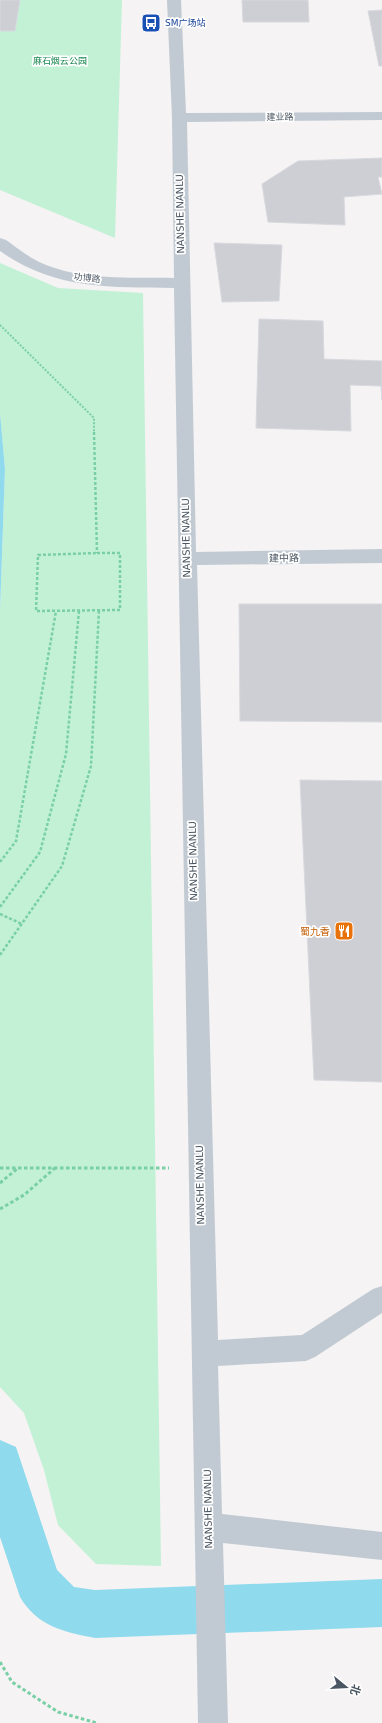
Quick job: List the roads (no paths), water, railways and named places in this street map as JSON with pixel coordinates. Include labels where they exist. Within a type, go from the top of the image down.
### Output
[{"type":"street","name":"NANSHE NANLU","points":[[174,0],[179,118],[212,1712]]},
{"type":"street","name":"建业路","points":[[179,118],[382,116]]},
{"type":"street","name":"功博路","points":[[0,243],[34,265],[75,278],[129,282],[182,283]]},
{"type":"street","name":"建中路","points":[[187,560],[382,556]]},
{"type":"street","points":[[204,1354],[306,1348],[382,1298]]},
{"type":"street","points":[[208,1538],[382,1546]]},
{"type":"water","points":[[0,413],[5,469],[0,611]]},
{"type":"waterway","points":[[0,1463],[37,1580],[42,1589],[60,1606],[72,1610],[95,1614],[382,1603]]},
{"type":"place","name":"SM广场站","points":[[151,23]]},
{"type":"place","name":"蜀九香","points":[[344,931]]},
{"type":"park label","name":"麻石烟云公园","points":[[60,61]]}]
